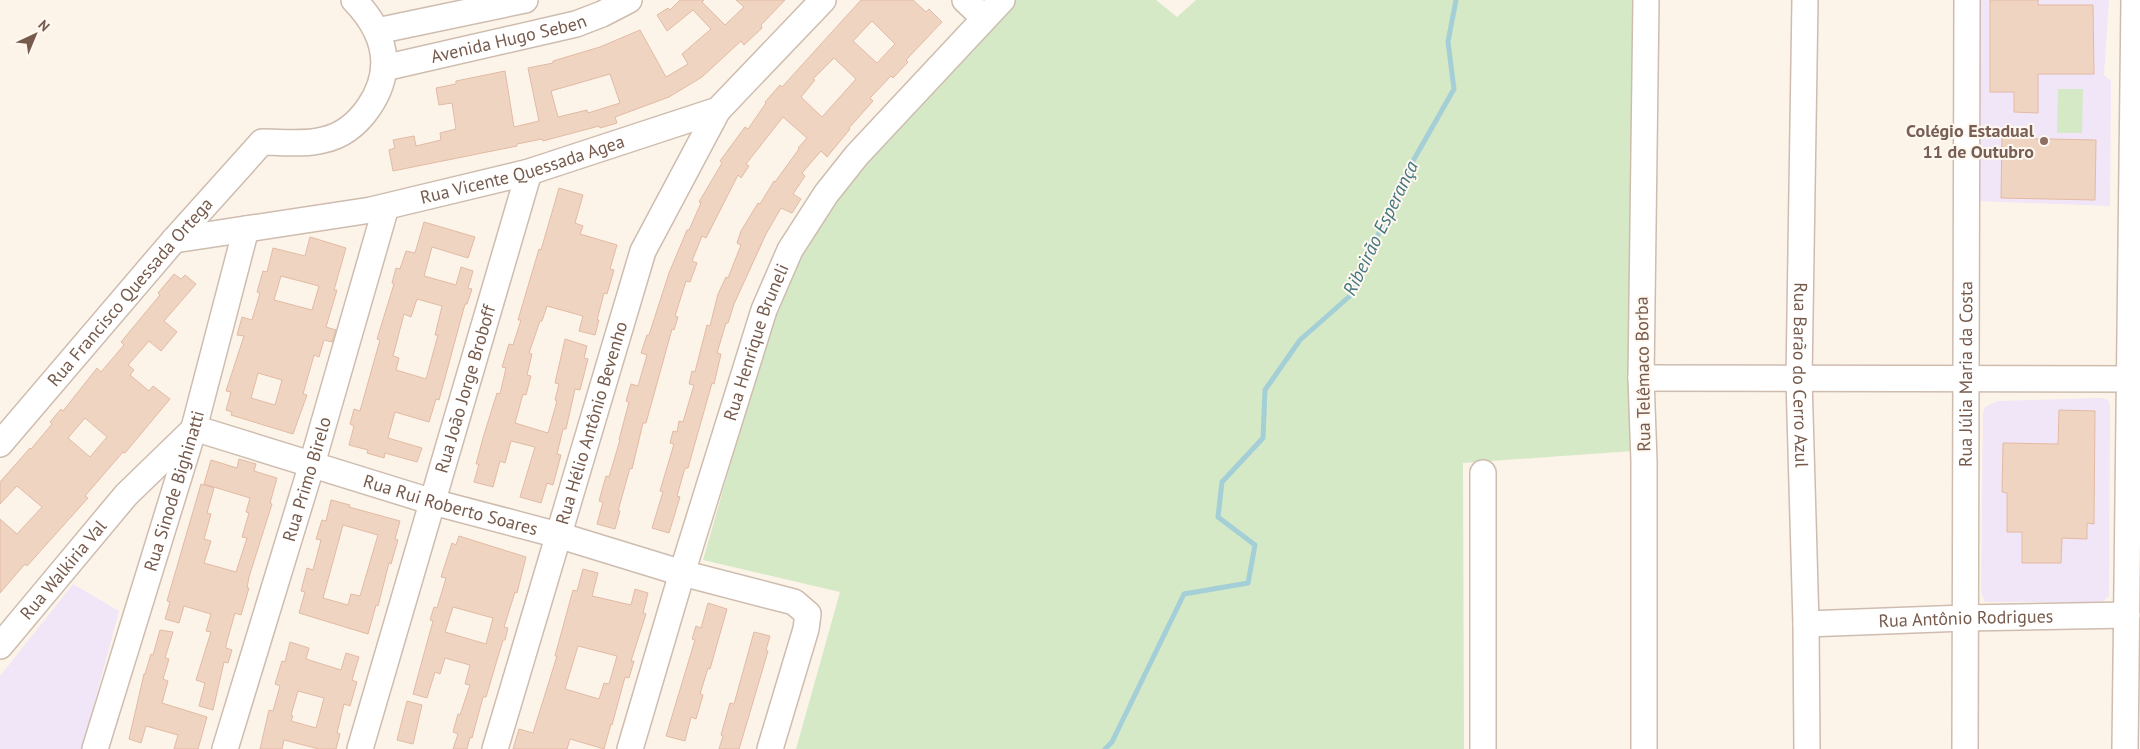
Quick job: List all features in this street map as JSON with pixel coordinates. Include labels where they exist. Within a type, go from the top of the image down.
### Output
[{"type":"street","points":[[354,0],[363,9],[377,31],[383,48],[384,68]]},
{"type":"street","name":"Avenida Hugo Seben","points":[[377,31],[526,0]]},
{"type":"street","name":"Avenida Hugo Seben","points":[[384,68],[576,24],[602,14],[629,0]]},
{"type":"street","name":"Rua Vicente Quessada Agea","points":[[174,240],[386,206],[529,172],[718,110],[823,0]]},
{"type":"street","points":[[965,0],[984,18]]},
{"type":"street","name":"Rua Henrique Bruneli","points":[[630,749],[682,573],[764,310],[790,250],[826,194],[857,155],[1002,0]]},
{"type":"street","name":"Rua Telêmaco Borba","points":[[1644,749],[1644,461],[1641,378],[1646,0]]},
{"type":"street","name":"Rua Barão do Cerro Azul","points":[[1805,0],[1798,379],[1806,624],[1807,749]]},
{"type":"street","name":"Rua Júlia Maria da Costa","points":[[1965,749],[1968,0]]},
{"type":"street","points":[[2126,749],[2127,615],[2136,379],[2136,8]]},
{"type":"street","name":"Rua Francisco Quessada Ortega","points":[[0,444],[174,240],[262,142],[322,141],[347,130],[356,123],[372,102],[382,80],[384,68]]},
{"type":"street","name":"Rua Hélio Antônio Bevenho","points":[[495,749],[643,251],[718,110]]},
{"type":"street","name":"Rua João Jorge Broboff","points":[[360,749],[529,172]]},
{"type":"street","name":"Rua Primo Birelo","points":[[225,749],[312,464],[386,206]]},
{"type":"street","name":"Rua Sinode Bighinatti","points":[[95,749],[194,428],[246,229]]},
{"type":"street","points":[[1641,378],[2136,379]]},
{"type":"street","name":"Rua Rui Roberto Soares","points":[[194,428],[433,502],[558,535],[682,573],[794,602],[808,614],[806,629],[770,749]]},
{"type":"street","name":"Rua Walkiria Val","points":[[0,646],[126,495],[194,428]]},
{"type":"street","points":[[1483,473],[1483,749]]},
{"type":"street","points":[[126,495],[143,492],[159,496],[171,502]]},
{"type":"street","name":"Rua Antônio Rodrigues","points":[[1806,624],[1965,618],[2127,615]]},
{"type":"shaded area","name":"Colégio Estadual 11 de Outubro","points":[[1981,0],[2109,0],[2104,75],[2111,81],[2110,206],[1977,201]]},
{"type":"shaded area","points":[[2101,398],[2108,400],[2110,404],[2109,596],[2102,602],[1985,602],[1981,592],[1983,412],[1985,407],[1997,401]]},
{"type":"shaded area","points":[[73,584],[119,611],[82,749],[0,749],[0,676]]},
{"type":"green space","points":[[1014,0],[1156,0],[1177,17],[1196,0],[1637,0],[1633,451],[1463,463],[1464,749],[796,749],[840,592],[703,560],[774,312],[832,196]]},
{"type":"green space","points":[[2058,89],[2083,89],[2082,133],[2057,133]]},
{"type":"building","points":[[680,0],[704,0],[702,2],[725,25],[744,7],[736,0],[785,0],[761,25],[762,28],[744,45],[741,41],[702,77],[669,97],[615,117],[617,123],[543,141],[542,139],[517,144],[517,146],[393,171],[389,150],[395,148],[393,140],[414,136],[416,146],[441,140],[440,133],[456,129],[452,103],[439,105],[436,88],[456,84],[456,81],[505,71],[514,127],[539,121],[528,68],[553,63],[553,61],[600,47],[640,30],[666,77],[688,64],[682,54],[711,29],[693,10],[667,31],[657,15],[668,8],[670,10]],"holes":[[[610,74],[620,103],[588,113],[587,110],[558,117],[551,91]]]},
{"type":"building","points":[[861,0],[913,0],[926,12],[929,9],[942,22],[906,60],[908,62],[893,78],[891,76],[870,98],[873,101],[827,157],[821,151],[802,173],[805,176],[793,194],[801,199],[792,213],[781,208],[766,234],[734,304],[728,323],[726,323],[717,353],[721,354],[714,384],[712,383],[688,468],[685,468],[677,496],[680,497],[669,533],[652,528],[663,492],[660,491],[674,444],[670,443],[673,431],[677,432],[679,421],[683,422],[694,385],[689,384],[692,371],[695,372],[707,325],[710,326],[718,294],[726,277],[728,278],[741,245],[737,243],[741,231],[758,203],[760,204],[774,181],[807,138],[783,117],[746,164],[749,166],[741,178],[738,175],[706,238],[702,236],[692,261],[697,263],[690,282],[686,281],[675,316],[678,317],[674,330],[672,329],[646,423],[643,423],[632,469],[630,468],[618,511],[620,511],[615,529],[597,524],[603,502],[599,501],[606,476],[609,477],[620,440],[629,402],[626,401],[631,384],[638,386],[647,355],[641,353],[647,335],[649,335],[669,273],[687,230],[689,230],[701,203],[699,202],[722,163],[720,161],[745,127],[748,129],[765,102],[780,85],[782,87]],"holes":[[[872,21],[895,44],[877,63],[853,41]],[[834,58],[856,79],[822,117],[801,97],[815,80],[813,79]]]},
{"type":"building","points":[[1990,0],[2038,0],[2038,5],[2093,5],[2094,74],[2038,74],[2038,113],[2014,112],[2014,92],[1990,92]]},
{"type":"building","points":[[2002,138],[2096,140],[2095,200],[2001,198]]},
{"type":"building","points":[[559,188],[583,195],[575,223],[583,226],[580,234],[617,245],[610,269],[614,270],[607,294],[604,293],[595,335],[579,331],[583,316],[547,306],[529,353],[532,354],[527,375],[531,376],[526,395],[523,394],[515,423],[548,433],[557,401],[555,400],[559,384],[555,383],[565,339],[587,346],[584,358],[588,359],[580,390],[575,389],[566,429],[563,429],[557,454],[561,455],[553,485],[547,483],[541,503],[520,497],[535,447],[511,441],[505,463],[500,461],[493,487],[474,482],[479,464],[476,464],[483,438],[497,393],[500,394],[506,368],[502,367],[509,344],[513,345],[521,320],[518,320]]},
{"type":"building","points":[[424,222],[475,237],[468,258],[432,247],[424,276],[456,285],[461,267],[473,271],[468,288],[472,289],[467,304],[465,304],[439,400],[436,399],[429,422],[395,412],[388,438],[422,448],[417,462],[385,453],[384,458],[367,453],[368,450],[349,445],[354,426],[350,424],[354,409],[360,411],[380,340],[377,339],[394,284],[392,283],[396,268],[400,269],[406,251],[415,253]],"holes":[[[417,299],[442,306],[435,335],[438,335],[426,379],[396,370],[399,358],[393,356],[404,314],[411,317]]]},
{"type":"building","points":[[310,237],[346,248],[334,290],[337,290],[326,327],[336,330],[332,342],[324,340],[319,357],[314,355],[303,394],[307,395],[293,434],[231,415],[232,412],[226,410],[231,392],[226,391],[244,336],[237,335],[242,317],[252,320],[260,293],[257,292],[263,271],[267,272],[273,248],[305,256]],"holes":[[[281,276],[319,286],[312,310],[274,300]],[[258,373],[282,380],[275,405],[251,398]]]},
{"type":"building","points":[[174,274],[181,279],[185,275],[196,284],[164,321],[177,332],[161,351],[149,341],[128,365],[134,370],[130,375],[149,391],[153,386],[170,399],[125,453],[123,452],[85,496],[88,498],[0,593],[0,519],[17,534],[42,507],[17,486],[0,504],[0,482],[31,449],[52,424],[50,422],[61,409],[63,411],[97,368],[101,372],[124,345],[121,342],[160,295],[158,293]],"holes":[[[85,418],[107,437],[90,457],[68,438]]]},
{"type":"building","points":[[2059,410],[2095,411],[2094,524],[2087,523],[2087,539],[2062,538],[2061,563],[2022,563],[2022,532],[2007,532],[2007,493],[2002,492],[2003,443],[2058,444]]},
{"type":"building","points":[[239,459],[256,464],[254,471],[277,478],[270,503],[272,504],[249,577],[247,588],[249,588],[241,615],[235,613],[226,645],[226,648],[232,650],[228,663],[224,662],[213,710],[199,706],[205,683],[196,680],[211,632],[206,631],[211,614],[184,606],[179,623],[165,619],[170,602],[167,601],[201,484],[214,488],[207,513],[211,514],[204,539],[211,541],[204,563],[236,572],[247,538],[242,537],[249,513],[246,512],[250,498],[204,484],[211,460],[237,468]]},
{"type":"building","points":[[331,500],[400,521],[395,539],[398,540],[391,564],[389,563],[378,606],[376,605],[368,634],[299,613],[305,592],[301,591],[307,568],[313,570],[321,540],[316,539],[322,520],[326,521]],"holes":[[[343,525],[378,535],[360,596],[351,594],[348,605],[323,598]]]},
{"type":"building","points":[[459,536],[526,557],[517,593],[515,592],[504,627],[508,628],[505,640],[503,640],[486,697],[483,697],[472,738],[470,737],[467,749],[453,749],[458,734],[453,732],[470,685],[465,684],[470,665],[445,658],[440,674],[435,672],[427,698],[413,694],[433,621],[430,620],[434,607],[437,608],[446,578],[441,577],[452,543],[456,545]],"holes":[[[453,607],[493,618],[486,644],[445,632]]]},
{"type":"building","points":[[583,569],[598,573],[592,596],[631,605],[635,589],[648,593],[643,613],[646,614],[631,661],[634,661],[629,678],[625,677],[604,749],[570,739],[567,749],[513,749],[519,729],[533,733],[557,656],[555,656],[573,590],[577,591]],"holes":[[[578,646],[617,656],[609,684],[604,683],[599,699],[565,689]]]},
{"type":"building","points":[[708,603],[727,609],[710,669],[708,668],[700,694],[703,695],[696,719],[691,717],[685,741],[666,736],[695,640],[692,639],[696,626],[701,628]]},
{"type":"building","points":[[160,630],[173,632],[165,658],[169,659],[163,679],[168,681],[162,703],[207,717],[198,749],[174,749],[178,735],[146,726],[141,743],[129,739],[144,674],[151,654],[153,655]]},
{"type":"building","points":[[754,632],[770,636],[766,650],[768,651],[748,719],[739,749],[719,749],[730,703],[734,704]]},
{"type":"building","points":[[290,642],[309,648],[306,659],[341,670],[346,653],[359,657],[352,680],[357,682],[350,706],[344,704],[337,733],[340,734],[336,749],[319,749],[284,740],[282,749],[260,749],[269,710],[273,711],[280,686],[275,684],[282,661],[285,662]],"holes":[[[298,691],[324,698],[316,728],[291,721]]]},
{"type":"building","points":[[407,701],[422,705],[413,744],[397,740]]},
{"type":"waterway","name":"Ribeirão Esperança","points":[[1105,749],[1112,742],[1184,594],[1248,583],[1255,545],[1218,517],[1222,482],[1263,438],[1265,390],[1300,340],[1351,295],[1405,175],[1454,89],[1448,42],[1456,0]]},
{"type":"place","name":"Colégio Estadual 11 de Outubro","points":[[2044,141]]}]
